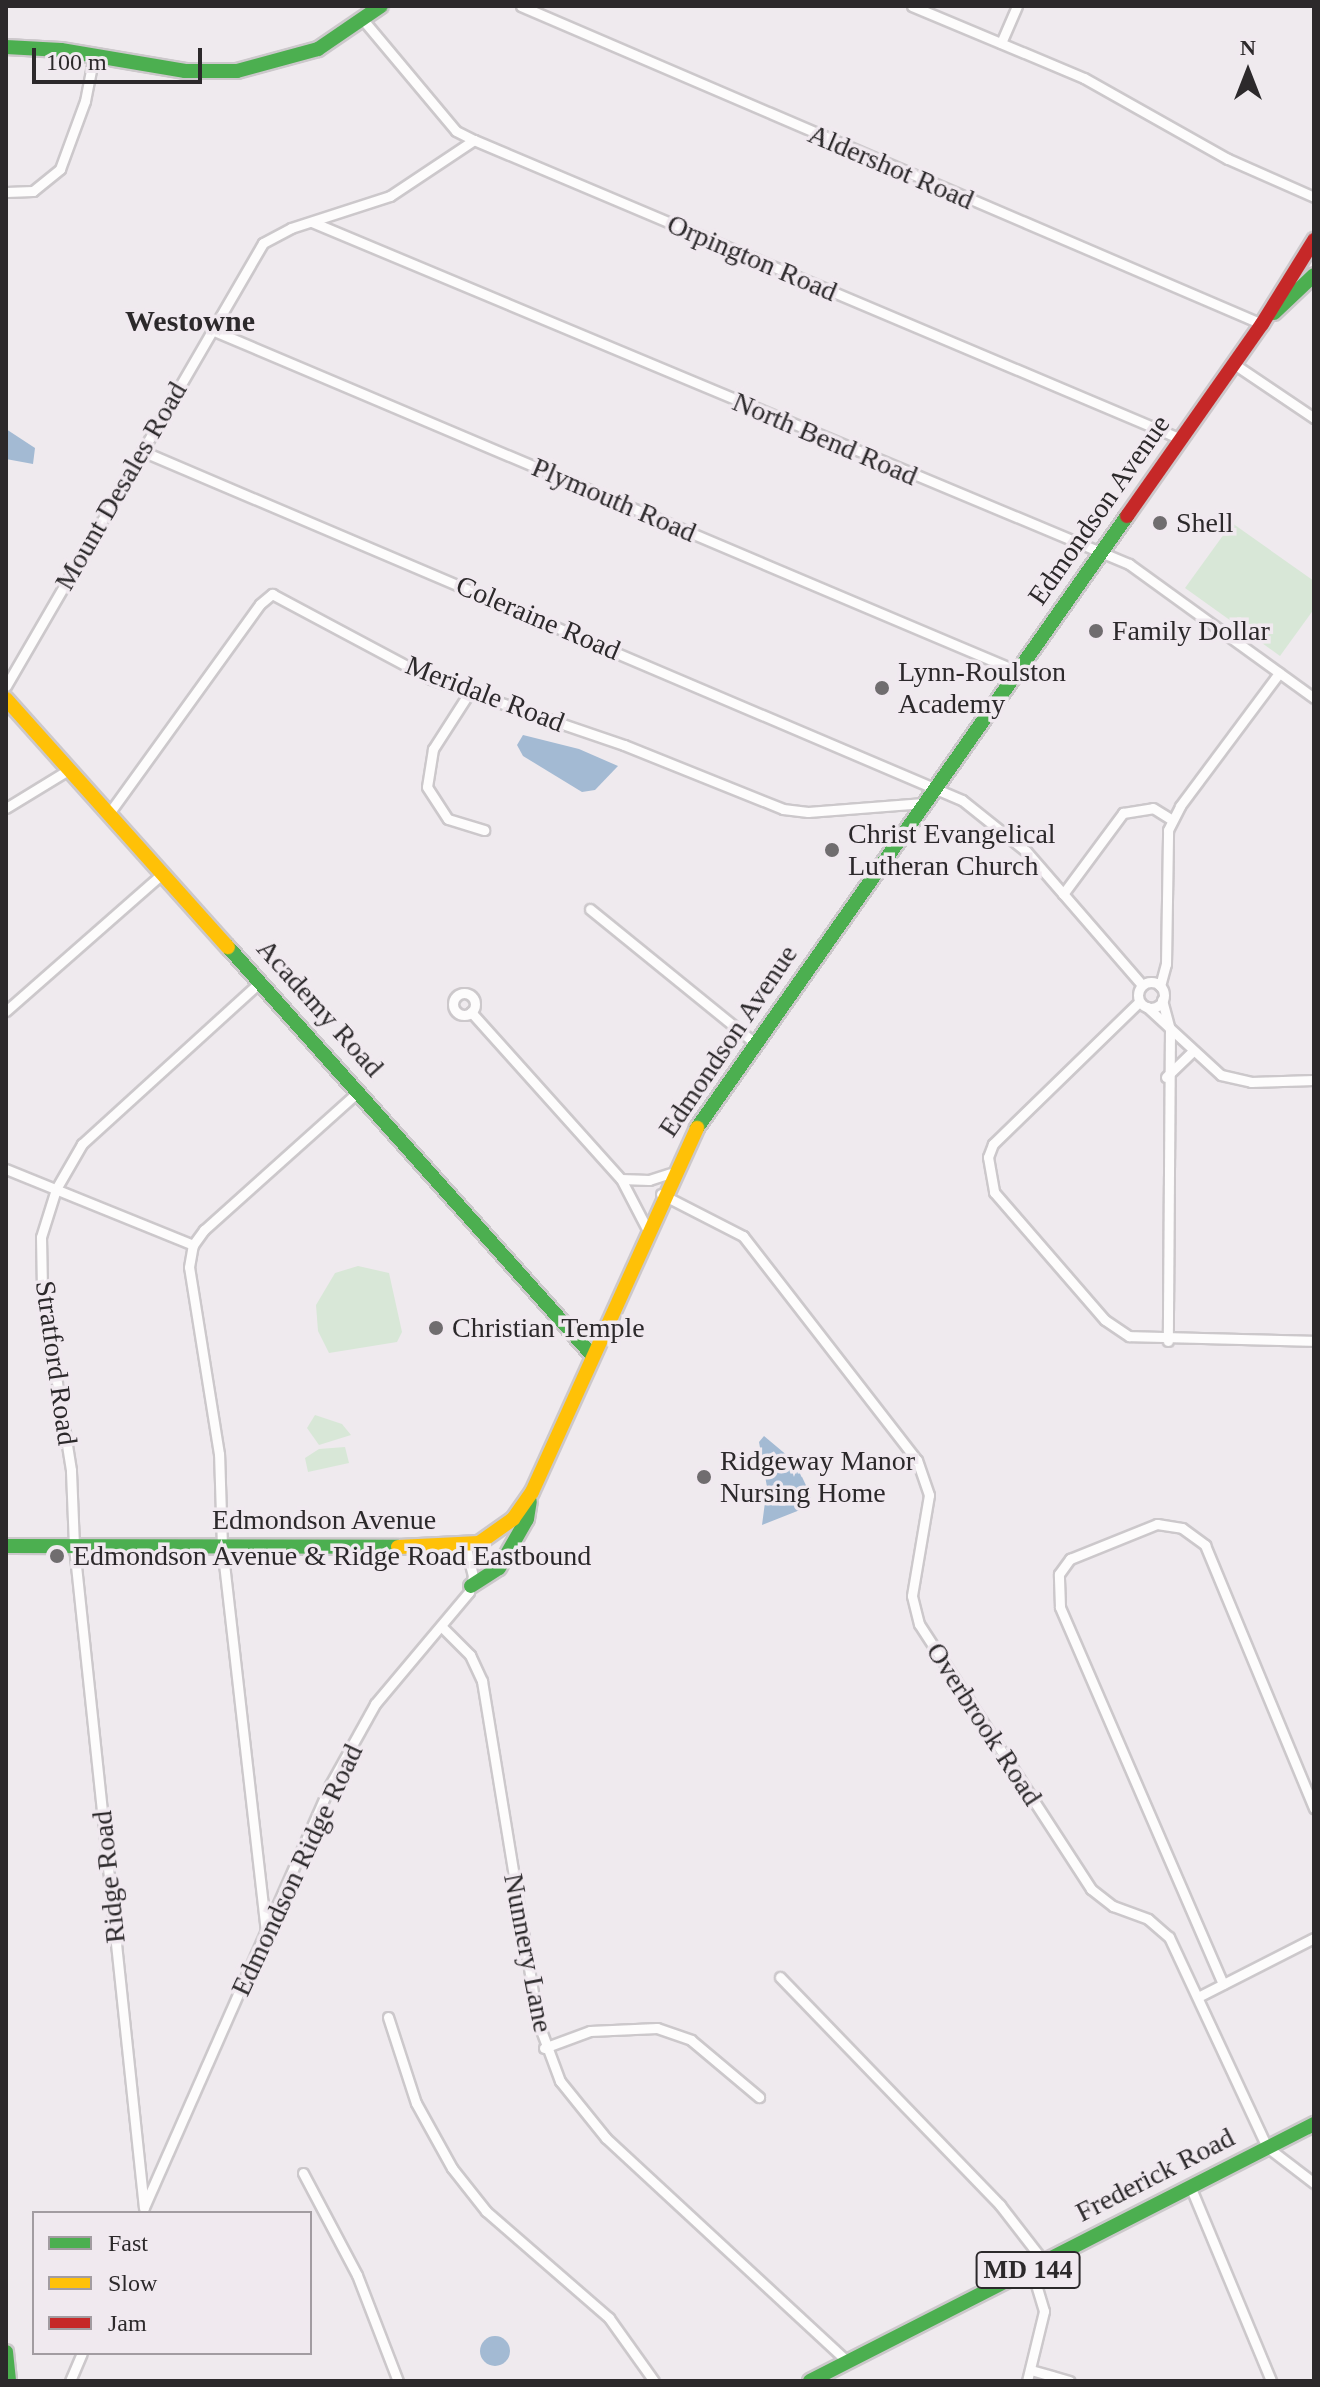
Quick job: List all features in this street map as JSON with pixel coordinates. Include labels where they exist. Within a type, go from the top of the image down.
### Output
[{"type":"main road","points":[[6,47],[94,55],[185,71],[237,71],[299,56],[364,21],[381,6]]},
{"type":"main road","name":"Edmondson Avenue","points":[[6,1546],[466,1547],[501,1530],[532,1492],[670,1173],[755,1043],[1262,324],[1314,240]]},
{"type":"main road","points":[[1300,262],[1314,274]]},
{"type":"main road","name":"Edmondson Avenue","points":[[1262,324],[1314,274]]},
{"type":"main road","name":"Academy Road","points":[[6,699],[164,872],[592,1355]]},
{"type":"main road","points":[[471,1586],[499,1568],[515,1543],[532,1492]]},
{"type":"main road","name":"MD 144","points":[[1267,2147],[1314,2124]]},
{"type":"main road","name":"Frederick Road","points":[[810,2381],[1267,2147]]},
{"type":"main road","points":[[6,2352],[9,2381]]},
{"type":"street","name":"Aldershot Road","points":[[521,6],[1262,324]]},
{"type":"street","points":[[912,6],[1138,104],[1228,159],[1314,197]]},
{"type":"street","points":[[1001,43],[1017,6]]},
{"type":"street","name":"Orpington Road","points":[[364,21],[456,131],[1181,439]]},
{"type":"street","points":[[6,192],[33,191],[60,169],[85,101],[94,55]]},
{"type":"street","name":"Mount Desales Road","points":[[6,686],[263,243],[312,222],[390,196],[474,140]]},
{"type":"street","name":"North Bend Road","points":[[312,222],[1129,564],[1314,698]]},
{"type":"street","name":"Plymouth Road","points":[[212,330],[1017,671]]},
{"type":"street","points":[[1234,364],[1314,418]]},
{"type":"street","name":"Coleraine Road","points":[[142,451],[935,786],[1003,832],[1063,894],[1142,985]]},
{"type":"street","name":"Meridale Road","points":[[110,812],[260,604],[272,594],[412,671],[624,745],[783,809],[808,812],[924,803]]},
{"type":"street","points":[[1168,1341],[1166,1077],[1170,1029],[1160,986],[1166,964],[1172,820],[1279,673]]},
{"type":"street","points":[[469,693],[433,749],[427,787],[448,819],[484,830]]},
{"type":"street","points":[[6,808],[70,769]]},
{"type":"street","points":[[1063,894],[1123,813],[1153,808],[1172,820]]},
{"type":"street","points":[[6,1011],[164,872]]},
{"type":"street","points":[[590,909],[755,1043]]},
{"type":"street","name":"Stratford Road","points":[[74,1546],[71,1470],[40,1263],[41,1237],[56,1189],[97,1127],[261,981]]},
{"type":"street","points":[[1160,986],[1142,985],[1143,1004],[1192,1052],[1236,1081],[1314,1080]]},
{"type":"street","points":[[1162,1000],[1143,1004],[993,1144],[989,1181],[1000,1202],[1116,1330],[1168,1341],[1314,1341]]},
{"type":"street","points":[[471,1012],[621,1179],[646,1227]]},
{"type":"street","points":[[1166,1077],[1192,1052]]},
{"type":"street","points":[[266,1932],[222,1547],[219,1454],[190,1286],[193,1245],[359,1091]]},
{"type":"street","points":[[6,1169],[193,1245]]},
{"type":"street","points":[[621,1179],[649,1180],[670,1173]]},
{"type":"street","name":"Overbrook Road","points":[[660,1194],[743,1236],[917,1460],[929,1495],[912,1596],[919,1624],[1091,1889],[1113,1906],[1160,1928],[1177,1949],[1267,2147]]},
{"type":"street","points":[[1223,1984],[1060,1607],[1059,1574],[1083,1551],[1157,1524],[1182,1528],[1205,1545],[1314,1808]]},
{"type":"street","name":"Ridge Road","points":[[74,1546],[143,2211]]},
{"type":"street","points":[[466,1547],[471,1586]]},
{"type":"street","name":"Edmondson Ridge Road","points":[[143,2211],[330,1785],[375,1704],[405,1664],[442,1627],[471,1586]]},
{"type":"street","name":"Nunnery Lane","points":[[442,1627],[470,1655],[482,1681],[544,2048],[560,2081],[591,2123],[848,2362]]},
{"type":"street","points":[[1198,1997],[1314,1938]]},
{"type":"street","points":[[780,1977],[1000,2205],[1037,2265],[1044,2311],[1027,2381]]},
{"type":"street","points":[[388,2017],[416,2103],[452,2168],[486,2211],[609,2318],[654,2381]]},
{"type":"street","points":[[544,2048],[590,2031],[657,2028],[691,2040],[759,2097]]},
{"type":"street","points":[[1267,2147],[1314,2183]]},
{"type":"street","points":[[303,2173],[357,2275],[398,2381]]},
{"type":"street","points":[[1190,2186],[1271,2381]]},
{"type":"street","points":[[70,2381],[81,2355]]},
{"type":"street","points":[[1031,2370],[1069,2381]]},
{"type":"green space","points":[[1232,523],[1314,581],[1314,609],[1280,656],[1185,588]]},
{"type":"green space","points":[[358,1266],[389,1273],[402,1332],[397,1342],[329,1353],[318,1331],[316,1305],[335,1273]]},
{"type":"green space","points":[[315,1415],[342,1424],[351,1435],[319,1445],[307,1428]]},
{"type":"green space","points":[[345,1447],[349,1463],[308,1472],[305,1458],[319,1449]]},
{"type":"water","points":[[6,429],[35,448],[33,464],[6,459]]},
{"type":"water","points":[[523,735],[579,749],[618,766],[595,790],[582,792],[523,756],[517,745]]},
{"type":"water","points":[[764,1436],[795,1462],[811,1496],[805,1508],[762,1525],[767,1487],[759,1442]]},
{"type":"water","points":[[495,2336],[501,2337],[509,2345],[509,2357],[501,2365],[495,2366],[489,2365],[481,2357],[480,2351],[481,2345],[489,2337]]},
{"type":"traffic: fast","points":[[6,47],[61,50],[185,71],[237,71],[318,49],[381,6]]},
{"type":"traffic: fast","points":[[1274,313],[1314,275]]},
{"type":"traffic: fast","points":[[697,1128],[1127,516]]},
{"type":"traffic: fast","points":[[228,947],[592,1355]]},
{"type":"traffic: fast","points":[[471,1586],[499,1568],[527,1519],[530,1501]]},
{"type":"traffic: fast","points":[[6,1546],[398,1547]]},
{"type":"traffic: fast","points":[[810,2381],[1314,2124]]},
{"type":"traffic: fast","points":[[6,2352],[9,2381]]},
{"type":"traffic: slow","points":[[6,699],[228,947]]},
{"type":"traffic: slow","points":[[398,1547],[479,1543],[513,1519],[532,1492],[697,1128]]},
{"type":"traffic: jam","points":[[1127,516],[1262,324],[1314,240]]},
{"type":"place","name":"Shell","points":[[1160,523]]},
{"type":"place","name":"Family Dollar","points":[[1096,631]]},
{"type":"place","name":"Lynn-Roulston Academy","points":[[882,688]]},
{"type":"place","name":"Christ Evangelical Lutheran Church","points":[[832,850]]},
{"type":"place","name":"Christian Temple","points":[[436,1328]]},
{"type":"place","name":"Ridgeway Manor Nursing Home","points":[[704,1477]]},
{"type":"place","name":"Edmondson Avenue & Ridge Road Eastbound","points":[[57,1556]]},
{"type":"district","name":"Westowne","points":[[190,321]]}]
